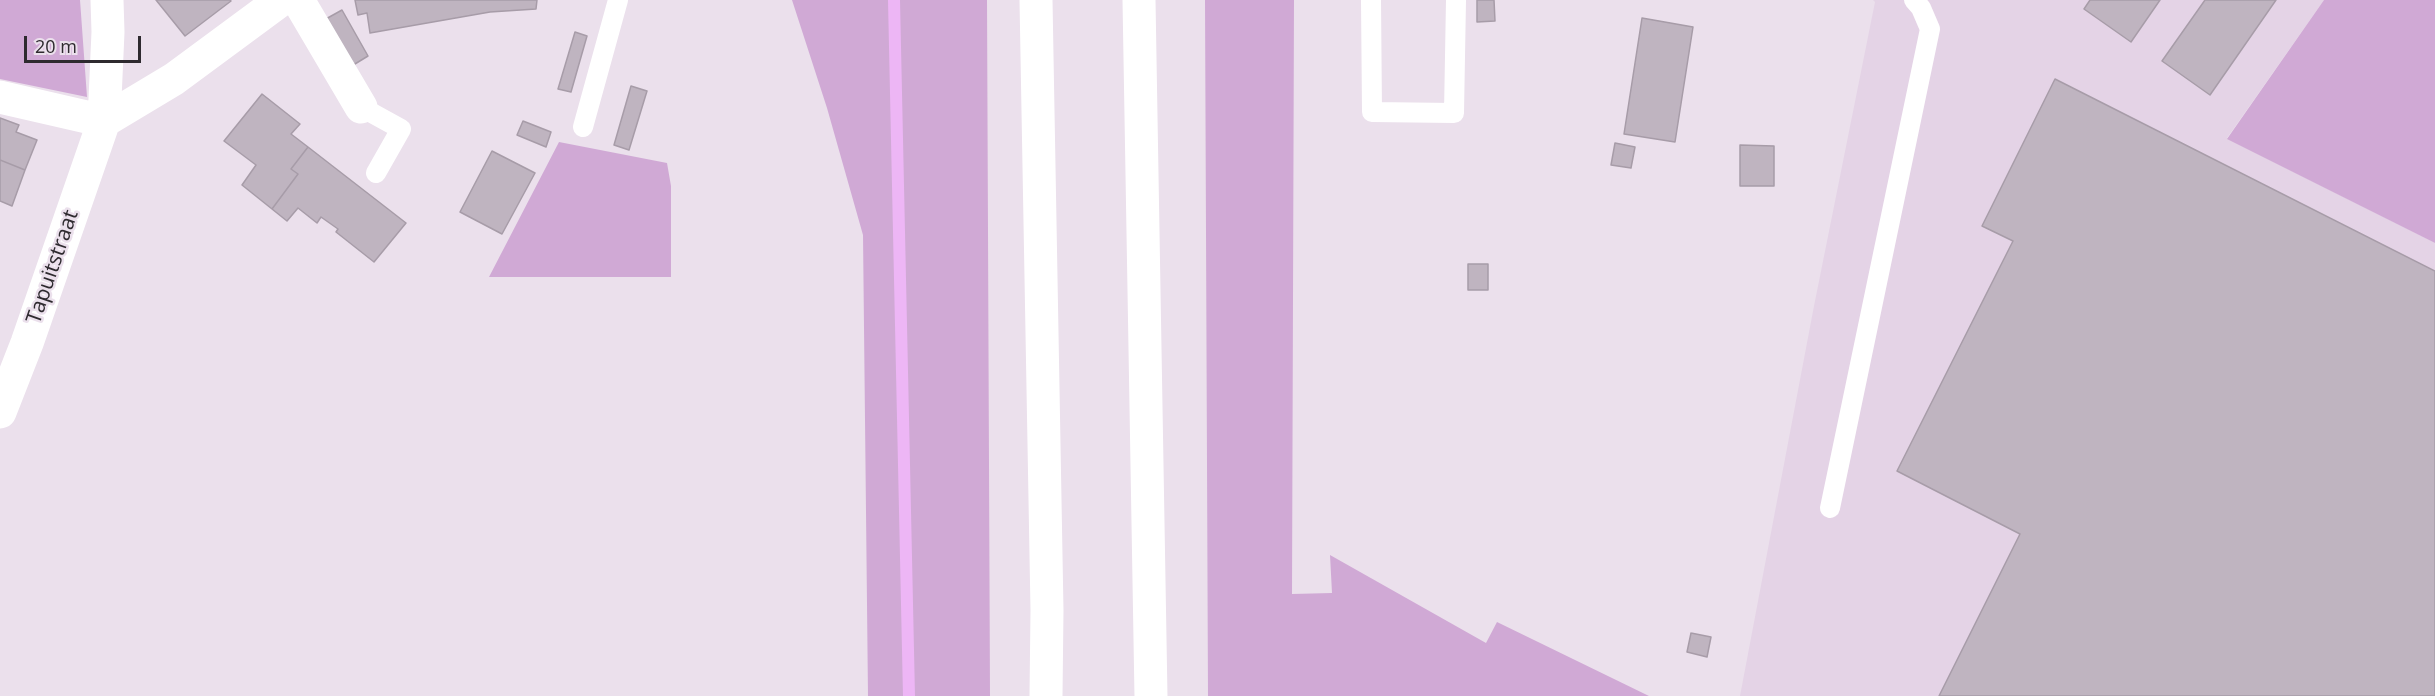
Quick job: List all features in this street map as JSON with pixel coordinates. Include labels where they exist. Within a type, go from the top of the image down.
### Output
[{"type":"main road","name":"Tapuitstraat","points":[[0,412],[27,343],[104,121],[107,0]]},
{"type":"main road","points":[[0,97],[104,121],[174,79],[281,0]]},
{"type":"main road","points":[[298,0],[361,107]]},
{"type":"main road","points":[[1036,0],[1047,610],[1046,696]]},
{"type":"main road","points":[[1139,0],[1151,696]]},
{"type":"lane","points":[[583,127],[618,0]]},
{"type":"lane","points":[[1371,0],[1372,112],[1454,113],[1456,0]]},
{"type":"lane","points":[[1830,508],[1930,29],[1921,8],[1914,0]]},
{"type":"lane","points":[[361,107],[401,129],[375,173]]},
{"type":"shaded area","points":[[0,0],[80,0],[87,97],[0,79]]},
{"type":"shaded area","points":[[792,0],[987,0],[990,696],[868,696],[863,235],[827,108]]},
{"type":"shaded area","points":[[1205,0],[1294,0],[1292,594],[1332,593],[1330,555],[1486,643],[1497,622],[1649,696],[1208,696]]},
{"type":"shaded area","points":[[1873,0],[2324,0],[2227,138],[2435,243],[2435,696],[1740,696],[1814,306],[1875,2]]},
{"type":"shaded area","points":[[2324,0],[2435,0],[2435,243],[2227,139]]},
{"type":"shaded area","points":[[559,142],[667,163],[671,186],[671,277],[489,277]]},
{"type":"building","points":[[156,0],[230,0],[231,1],[185,36]]},
{"type":"building","points":[[355,0],[537,0],[536,9],[490,12],[370,33],[367,13],[358,15]]},
{"type":"building","points":[[1477,0],[1494,0],[1495,21],[1477,22]]},
{"type":"building","points":[[2090,0],[2160,0],[2131,42],[2084,9]]},
{"type":"building","points":[[2205,0],[2276,0],[2210,95],[2162,61]]},
{"type":"building","points":[[342,10],[368,56],[350,67],[324,20]]},
{"type":"building","points":[[1642,18],[1693,27],[1675,142],[1624,134]]},
{"type":"building","points":[[575,32],[587,36],[571,92],[558,89]]},
{"type":"building","points":[[2055,79],[2435,271],[2435,696],[1939,696],[2020,534],[1897,471],[2013,241],[1982,226]]},
{"type":"building","points":[[631,86],[647,91],[629,150],[614,145]]},
{"type":"building","points":[[262,94],[300,124],[291,134],[308,147],[291,169],[298,174],[272,209],[242,185],[256,165],[224,141]]},
{"type":"building","points":[[0,118],[19,125],[16,132],[37,140],[25,170],[0,160]]},
{"type":"building","points":[[523,121],[551,132],[546,147],[517,135]]},
{"type":"building","points":[[1615,143],[1635,147],[1631,168],[1611,165]]},
{"type":"building","points":[[1740,145],[1774,146],[1774,186],[1740,186]]},
{"type":"building","points":[[308,147],[406,223],[374,262],[336,232],[338,229],[321,217],[317,223],[298,208],[287,221],[272,209],[298,174],[291,169]]},
{"type":"building","points":[[492,151],[535,173],[502,234],[460,212]]},
{"type":"building","points":[[0,160],[25,170],[12,206],[0,201]]},
{"type":"building","points":[[1468,264],[1488,264],[1488,290],[1468,290]]},
{"type":"building","points":[[1691,633],[1711,637],[1707,657],[1687,652]]},
{"type":"waterway","points":[[894,0],[909,696]]}]
